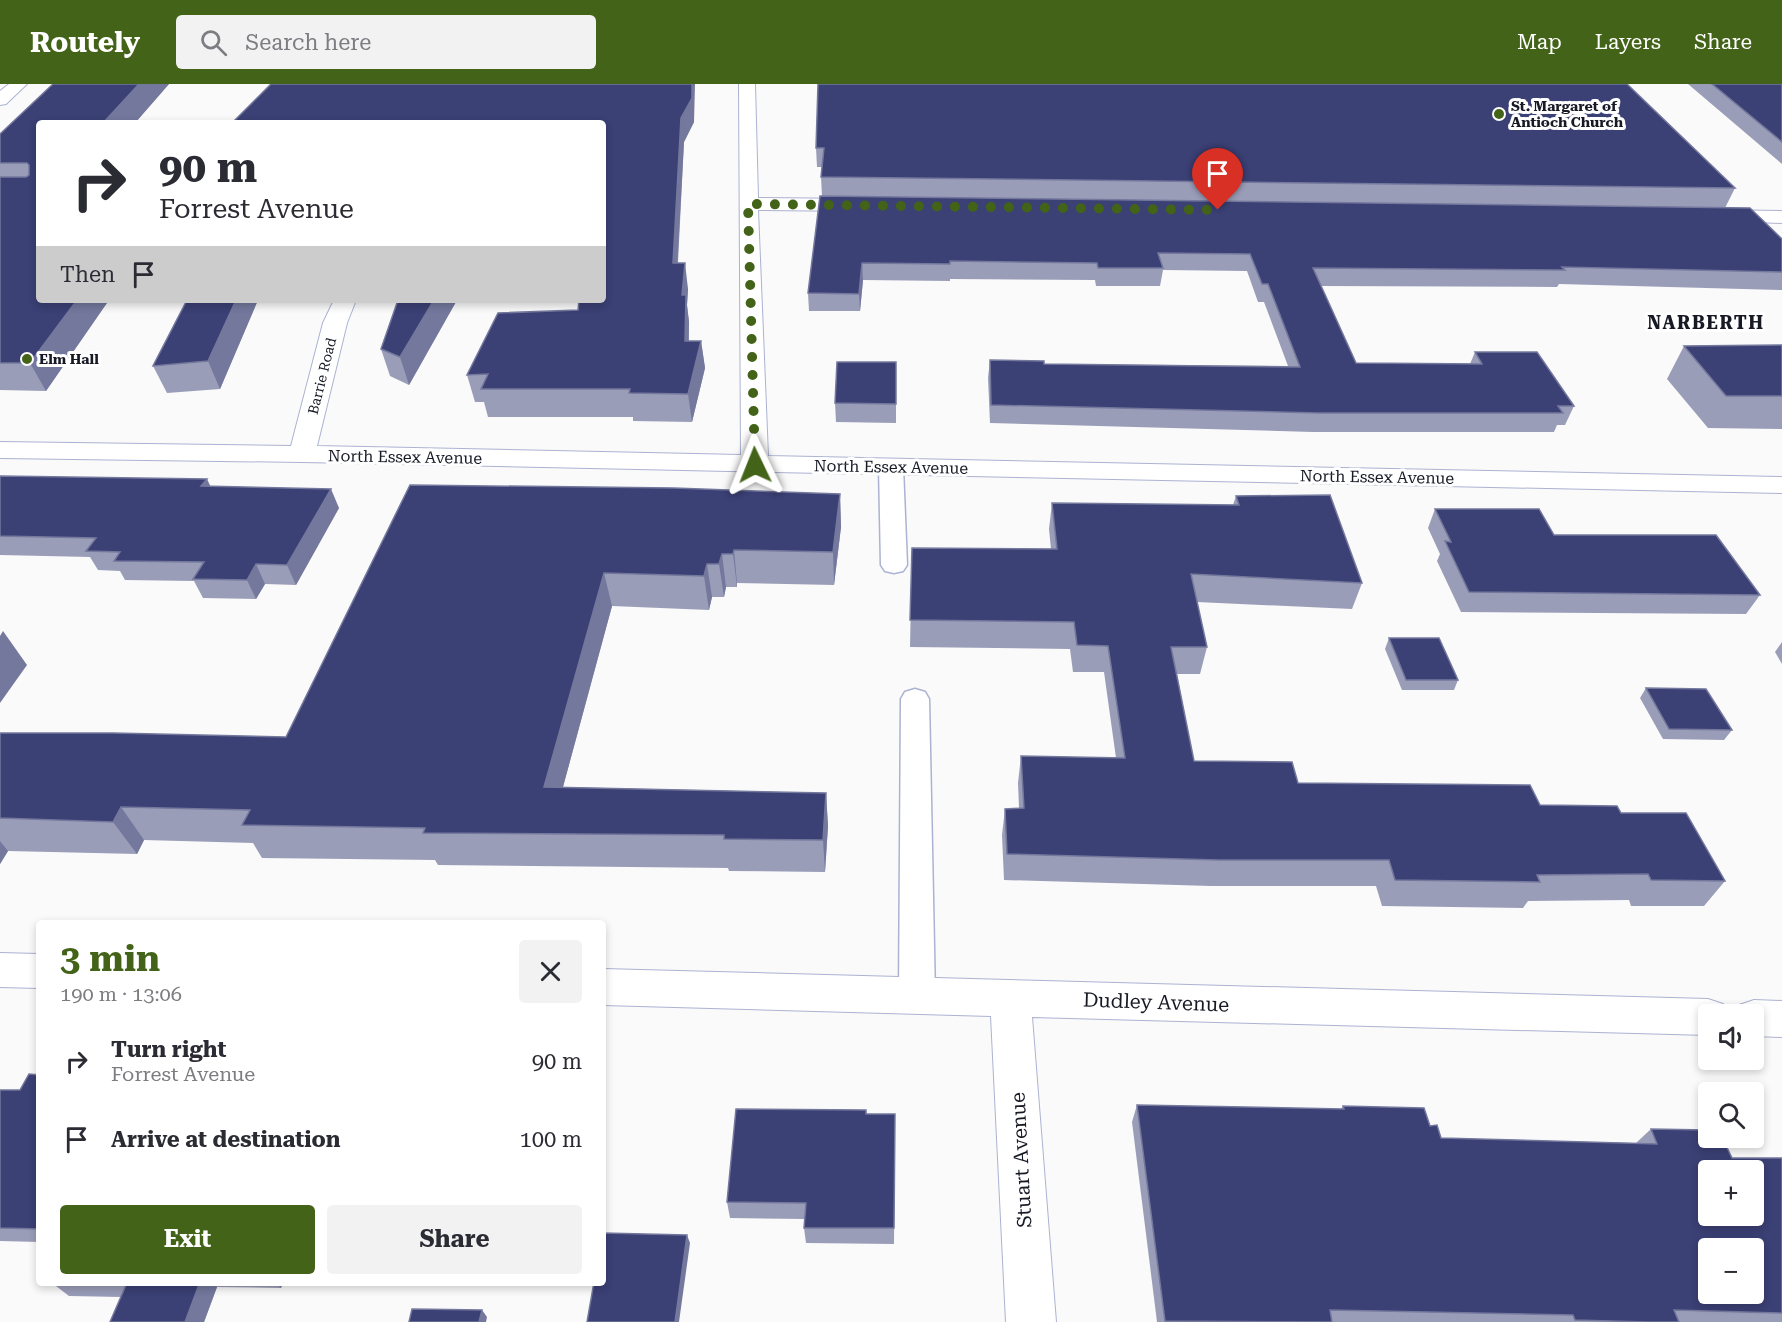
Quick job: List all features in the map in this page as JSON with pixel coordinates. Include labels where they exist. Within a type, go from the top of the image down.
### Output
[{"type":"street","points":[[0,100],[19,84]]},
{"type":"street","points":[[747,84],[755,465]]},
{"type":"street","points":[[748,204],[878,206]]},
{"type":"street","points":[[1699,216],[1782,217]]},
{"type":"street","name":"Barrie Road","points":[[302,454],[335,323],[344,303]]},
{"type":"street","name":"North Essex Avenue","points":[[0,450],[302,454],[1782,485]]},
{"type":"street","points":[[0,970],[36,972]]},
{"type":"street","name":"Dudley Avenue","points":[[606,987],[1698,1017]]},
{"type":"street","name":"Stuart Avenue","points":[[1010,999],[1030,1322]]},
{"type":"street","points":[[1764,1018],[1782,1019]]},
{"type":"lane","points":[[891,467],[894,565]]},
{"type":"lane","points":[[915,699],[917,996]]},
{"type":"building","points":[[53,84],[139,84],[106,120],[36,120],[36,303],[75,303],[30,363],[0,363],[0,177],[26,177],[29,175],[29,165],[27,163],[0,163],[0,134]]},
{"type":"building","points":[[271,84],[692,84],[692,98],[681,118],[673,263],[685,263],[682,295],[686,295],[685,341],[701,341],[688,394],[629,393],[630,389],[481,389],[488,374],[467,375],[498,313],[578,310],[579,303],[606,303],[606,120],[235,120]]},
{"type":"building","points":[[818,84],[1627,84],[1735,188],[821,177],[824,148],[816,148]]},
{"type":"building","points":[[1712,84],[1782,84],[1782,142]]},
{"type":"building","points":[[820,196],[1750,208],[1782,239],[1782,272],[1562,267],[1565,270],[1313,268],[1356,363],[1482,364],[1475,352],[1537,352],[1574,406],[1558,406],[1563,413],[1318,413],[991,405],[990,360],[1044,361],[1044,364],[1300,367],[1268,284],[1262,284],[1250,254],[1158,253],[1163,268],[1098,268],[1097,263],[950,261],[950,264],[862,263],[859,294],[808,293]]},
{"type":"building","points":[[185,303],[235,303],[208,361],[153,366]]},
{"type":"building","points":[[397,303],[432,303],[400,357],[381,349]]},
{"type":"building","points":[[1782,345],[1782,396],[1726,396],[1684,346]]},
{"type":"building","points":[[837,362],[896,362],[896,404],[835,403]]},
{"type":"building","points":[[0,476],[207,479],[201,486],[331,489],[287,565],[256,564],[247,580],[193,579],[204,562],[114,561],[120,552],[86,551],[96,538],[0,536]]},
{"type":"building","points":[[410,485],[674,488],[840,494],[833,552],[734,550],[733,554],[722,554],[719,564],[707,564],[704,576],[604,573],[544,787],[826,793],[823,840],[724,839],[724,835],[423,833],[425,828],[242,825],[250,810],[121,807],[113,822],[0,818],[0,733],[286,737]]},
{"type":"building","points":[[1330,495],[1362,583],[1191,574],[1207,647],[1171,647],[1194,761],[1292,762],[1298,783],[1530,785],[1540,805],[1617,806],[1621,813],[1686,813],[1725,881],[1651,880],[1648,874],[1537,875],[1540,882],[1395,880],[1389,860],[1219,860],[1007,854],[1005,809],[1024,808],[1021,756],[1125,758],[1108,646],[1077,645],[1074,622],[910,620],[912,548],[1057,549],[1052,503],[1239,505],[1236,496]]},
{"type":"building","points":[[1435,509],[1539,509],[1554,535],[1716,535],[1760,595],[1469,592],[1445,541],[1451,542]]},
{"type":"building","points":[[1389,638],[1439,638],[1458,680],[1406,680]]},
{"type":"building","points":[[1646,688],[1706,689],[1732,730],[1669,729]]},
{"type":"building","points":[[29,1074],[36,1075],[36,1229],[0,1228],[0,1090],[20,1090]]},
{"type":"building","points":[[1137,1105],[1344,1109],[1343,1106],[1424,1108],[1430,1126],[1437,1125],[1441,1138],[1657,1144],[1651,1129],[1698,1130],[1698,1148],[1727,1148],[1732,1158],[1782,1158],[1782,1313],[1674,1310],[1679,1322],[1648,1322],[1575,1320],[1573,1315],[1330,1310],[1332,1322],[1165,1321]]},
{"type":"building","points":[[736,1109],[866,1110],[866,1114],[895,1114],[894,1228],[804,1228],[806,1203],[727,1202]]},
{"type":"building","points":[[606,1233],[687,1235],[675,1322],[587,1322],[593,1286],[606,1286]]},
{"type":"building","points":[[126,1286],[198,1286],[185,1322],[110,1322]]},
{"type":"building","points":[[412,1309],[482,1310],[479,1322],[409,1322]]},
{"type":"place","name":"St. Margaret of Antioch Church","points":[[1499,114]]},
{"type":"place","name":"Elm Hall","points":[[27,359]]},
{"type":"district","name":"NARBERTH","points":[[1706,322]]},
{"type":"route","points":[[755,465],[748,204],[1218,210]]}]
